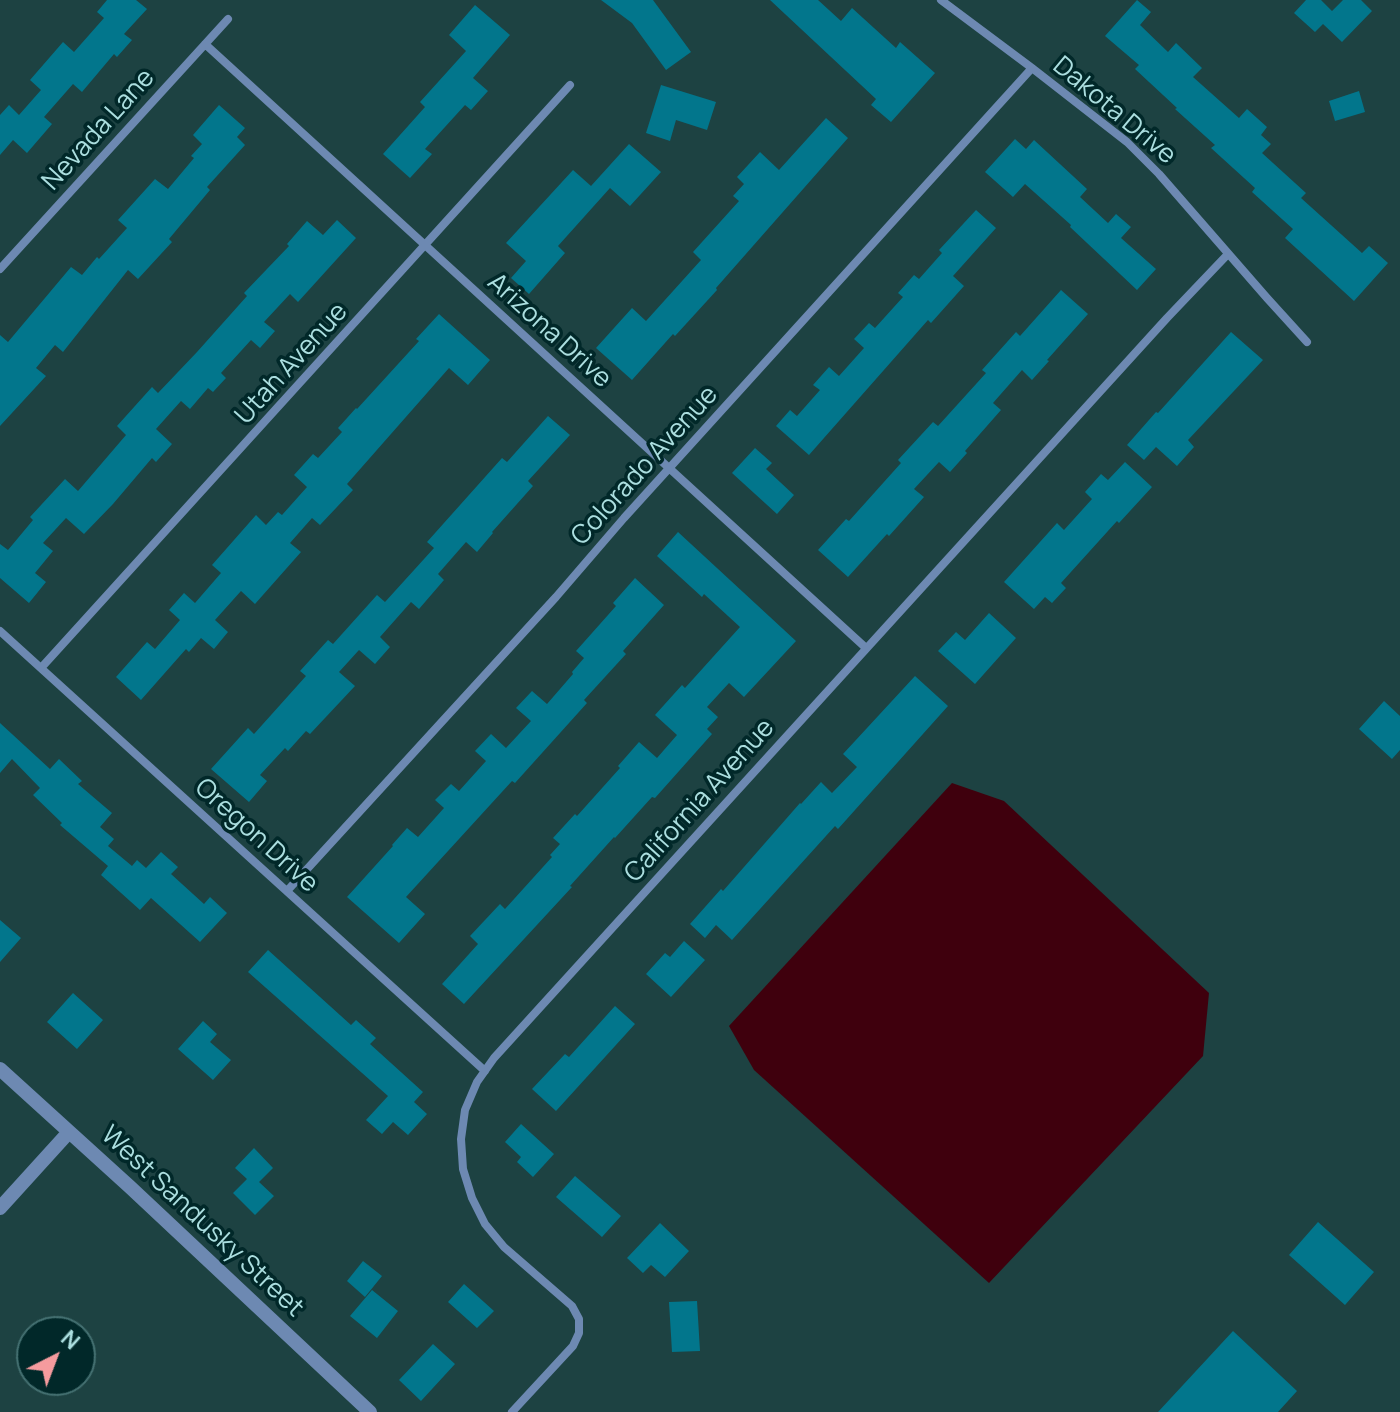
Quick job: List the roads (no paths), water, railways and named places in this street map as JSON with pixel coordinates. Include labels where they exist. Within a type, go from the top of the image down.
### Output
[{"type":"street","name":"Dakota Drive","points":[[941,0],[1127,142],[1307,342]]},
{"type":"street","name":"Nevada Lane","points":[[0,269],[228,19]]},
{"type":"street","name":"Arizona Drive","points":[[205,44],[866,648]]},
{"type":"street","name":"Colorado Avenue","points":[[287,891],[1032,68]]},
{"type":"street","name":"Utah Avenue","points":[[41,668],[570,85]]},
{"type":"street","name":"California Avenue","points":[[512,1412],[573,1346],[579,1333],[579,1319],[572,1306],[504,1247],[485,1224],[472,1198],[463,1169],[461,1139],[465,1110],[485,1071],[866,648],[1228,254]]},
{"type":"street","name":"Oregon Drive","points":[[0,631],[485,1071]]},
{"type":"street","name":"West Sandusky Street","points":[[0,1069],[370,1412]]},
{"type":"street","points":[[0,1208],[69,1132]]}]
